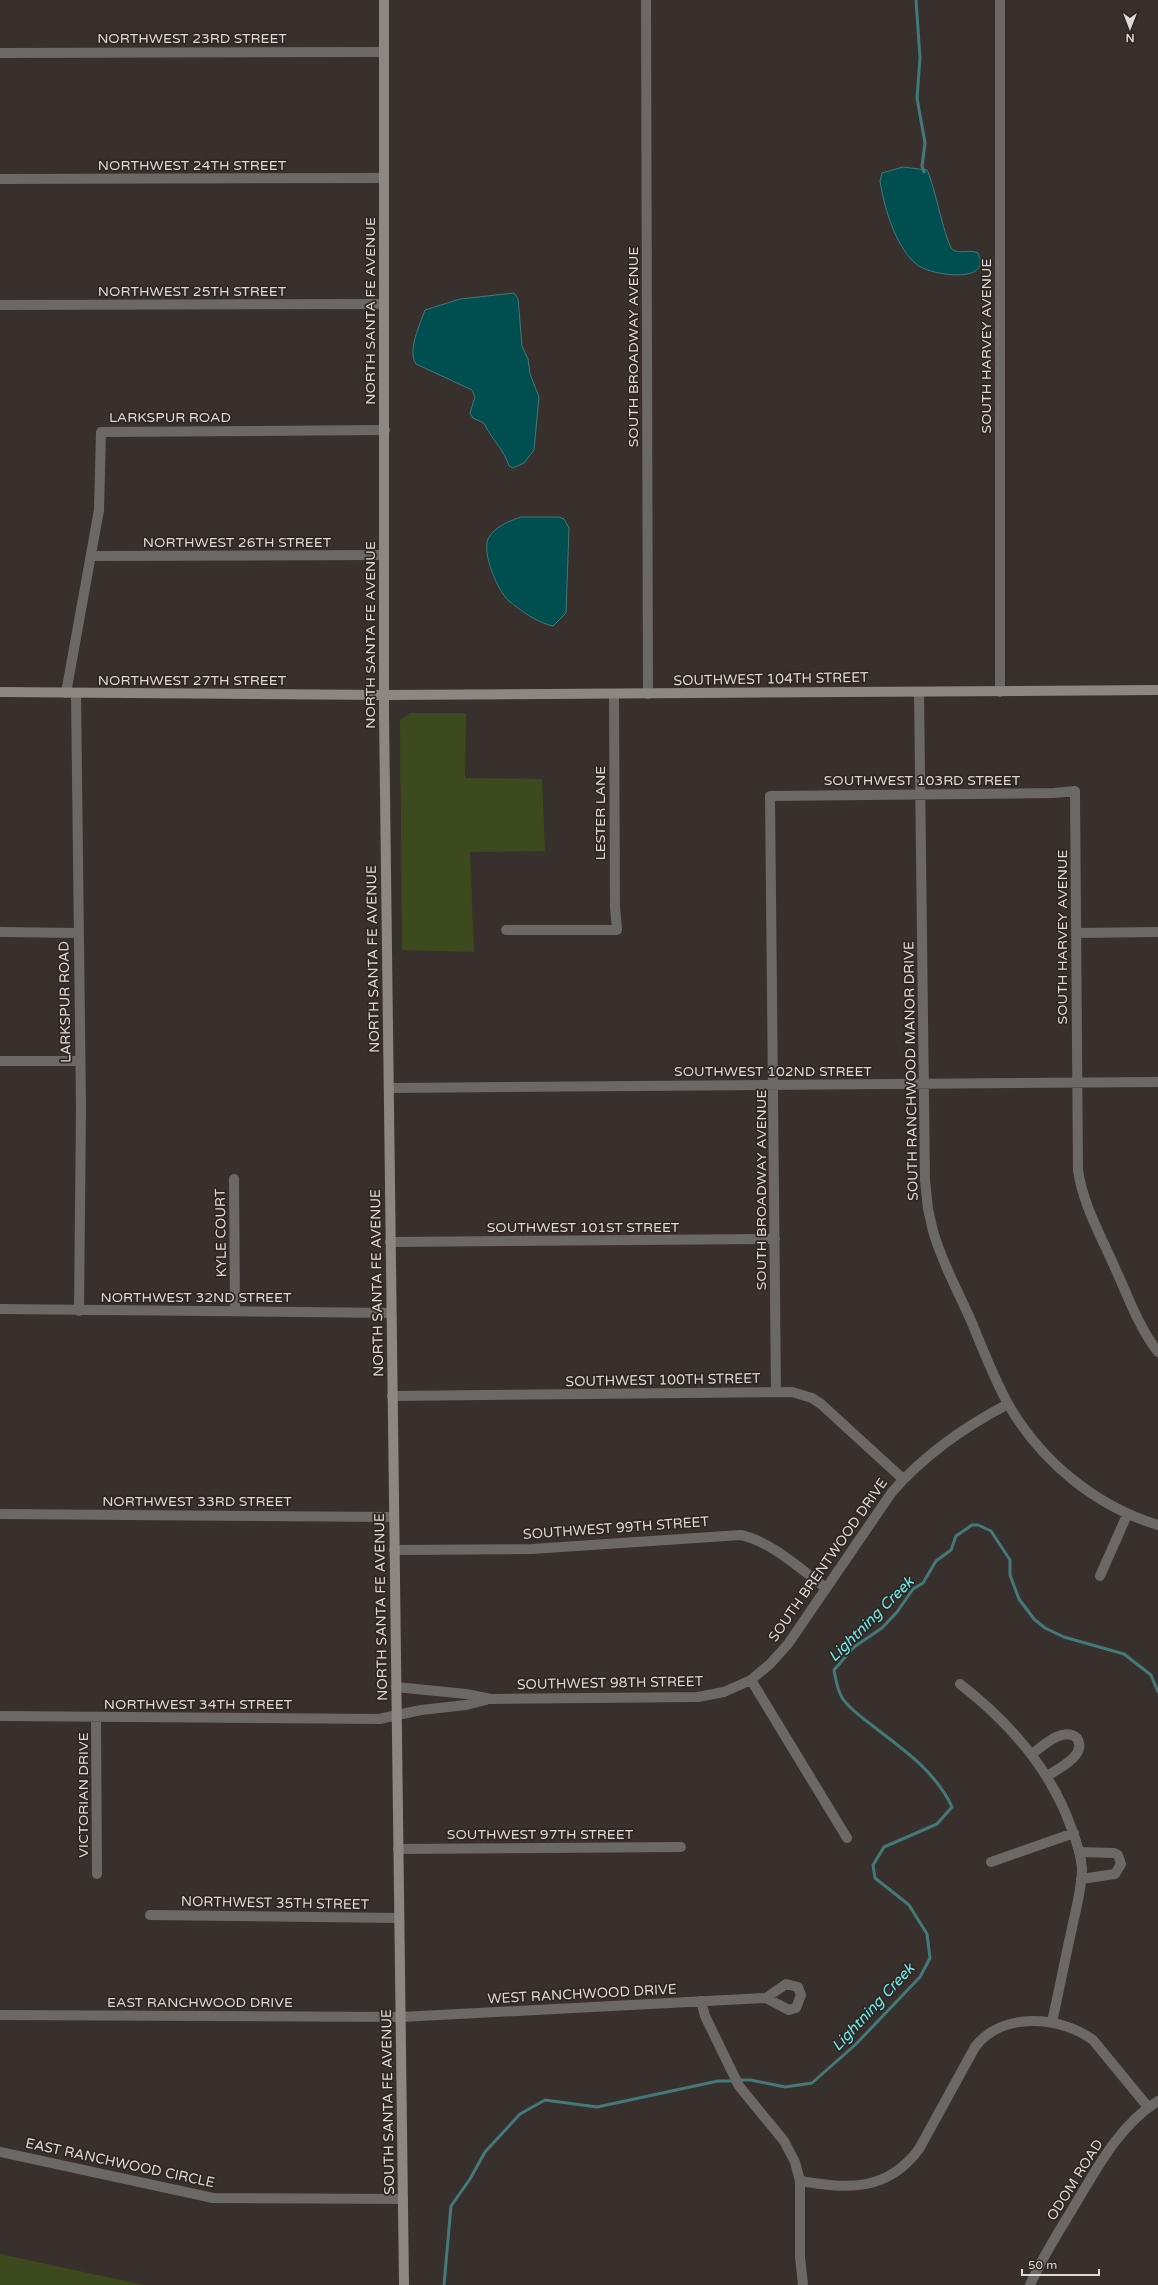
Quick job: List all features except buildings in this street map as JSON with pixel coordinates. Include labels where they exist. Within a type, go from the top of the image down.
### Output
[{"type":"main road","name":"NORTH SANTA FE AVENUE","points":[[384,0],[384,696],[399,1918]]},
{"type":"main road","name":"SOUTHWEST 104TH STREET","points":[[384,696],[1158,690]]},
{"type":"main road","name":"NORTHWEST 27TH STREET","points":[[0,692],[384,696]]},
{"type":"main road","name":"SOUTH SANTA FE AVENUE","points":[[399,1918],[404,2285]]},
{"type":"street","name":"SOUTH BROADWAY AVENUE","points":[[646,0],[648,694]]},
{"type":"street","name":"SOUTH HARVEY AVENUE","points":[[1000,0],[1000,692]]},
{"type":"street","name":"NORTHWEST 23RD STREET","points":[[0,53],[384,52]]},
{"type":"street","name":"NORTHWEST 24TH STREET","points":[[0,178],[384,178]]},
{"type":"street","name":"NORTHWEST 25TH STREET","points":[[0,305],[384,304]]},
{"type":"street","name":"LARKSPUR ROAD","points":[[79,1311],[79,933],[71,693],[91,556],[100,510],[101,432],[384,430]]},
{"type":"street","name":"NORTHWEST 26TH STREET","points":[[91,556],[383,555]]},
{"type":"street","name":"SOUTH RANCHWOOD MANOR DRIVE","points":[[919,692],[924,1180],[933,1231],[990,1367],[1008,1404],[1032,1440],[1058,1467],[1090,1493],[1128,1515],[1158,1525]]},
{"type":"street","name":"LESTER LANE","points":[[506,930],[617,930],[615,907],[614,695]]},
{"type":"street","name":"SOUTH HARVEY AVENUE","points":[[1075,791],[1077,1084]]},
{"type":"street","name":"SOUTHWEST 103RD STREET","points":[[770,796],[1054,793],[1075,791]]},
{"type":"street","name":"SOUTH BROADWAY AVENUE","points":[[770,796],[776,1392]]},
{"type":"street","points":[[0,932],[79,933]]},
{"type":"street","points":[[1077,933],[1158,932]]},
{"type":"street","points":[[0,1061],[80,1061]]},
{"type":"street","name":"SOUTHWEST 102ND STREET","points":[[389,1088],[1077,1084],[1158,1082]]},
{"type":"street","points":[[1077,1084],[1078,1170],[1082,1191],[1136,1315],[1158,1352]]},
{"type":"street","name":"KYLE COURT","points":[[234,1179],[235,1311]]},
{"type":"street","name":"SOUTHWEST 101ST STREET","points":[[390,1242],[775,1239]]},
{"type":"street","name":"NORTHWEST 32ND STREET","points":[[0,1309],[391,1313]]},
{"type":"street","name":"SOUTHWEST 100TH STREET","points":[[392,1396],[776,1392],[803,1395],[821,1404],[903,1479]]},
{"type":"street","name":"SOUTH BRENTWOOD DRIVE","points":[[751,1680],[779,1655],[892,1492],[903,1479],[947,1440],[1008,1404]]},
{"type":"street","name":"NORTHWEST 33RD STREET","points":[[0,1514],[394,1517]]},
{"type":"street","points":[[1100,1576],[1128,1515]]},
{"type":"street","name":"SOUTHWEST 99TH STREET","points":[[394,1550],[532,1549],[741,1535],[756,1540],[826,1588]]},
{"type":"street","points":[[751,1680],[847,1838]]},
{"type":"street","name":"SOUTHWEST 98TH STREET","points":[[396,1715],[491,1699],[698,1698],[724,1692],[751,1680]]},
{"type":"street","points":[[960,1684],[992,1710],[1032,1754],[1047,1776],[1067,1815],[1074,1833],[1079,1852],[1081,1880],[1052,2022]]},
{"type":"street","name":"SOUTHWEST 98TH STREET","points":[[396,1687],[466,1694],[491,1699]]},
{"type":"street","name":"NORTHWEST 34TH STREET","points":[[0,1716],[372,1719],[396,1715]]},
{"type":"street","name":"VICTORIAN DRIVE","points":[[96,1717],[97,1874]]},
{"type":"street","points":[[1032,1754],[1059,1735],[1070,1734],[1077,1738],[1080,1745],[1077,1753],[1047,1776]]},
{"type":"street","points":[[991,1862],[1074,1833]]},
{"type":"street","name":"SOUTHWEST 97TH STREET","points":[[398,1849],[681,1847]]},
{"type":"street","points":[[1079,1852],[1114,1853],[1118,1855],[1121,1864],[1116,1874],[1081,1880]]},
{"type":"street","name":"NORTHWEST 35TH STREET","points":[[150,1915],[399,1918]]},
{"type":"street","name":"WEST RANCHWOOD DRIVE","points":[[401,2017],[766,1998]]},
{"type":"street","points":[[701,2002],[705,2016],[730,2070],[750,2102],[784,2141],[796,2162],[800,2181],[800,2257],[804,2285]]},
{"type":"street","name":"EAST RANCHWOOD DRIVE","points":[[0,2015],[401,2017]]},
{"type":"street","points":[[800,2181],[854,2185],[878,2182],[893,2175],[908,2164],[918,2149],[969,2057],[982,2038],[989,2033],[1006,2026],[1027,2022],[1052,2022],[1075,2028],[1093,2040],[1148,2107]]},
{"type":"street","name":"ODOM ROAD","points":[[1030,2285],[1050,2247],[1095,2172],[1119,2139],[1148,2107],[1158,2101]]},
{"type":"street","name":"EAST RANCHWOOD CIRCLE","points":[[0,2152],[214,2198],[403,2199]]},
{"type":"green space","points":[[410,713],[466,713],[465,778],[542,779],[545,851],[470,852],[474,952],[402,950],[400,720]]},
{"type":"green space","points":[[0,2254],[144,2285],[0,2285]]},
{"type":"water","points":[[903,167],[927,170],[950,246],[956,251],[972,251],[978,253],[980,263],[977,270],[969,274],[959,275],[936,272],[919,266],[904,250],[892,227],[880,181],[882,173]]},
{"type":"water","points":[[514,293],[518,299],[522,346],[528,359],[530,374],[539,397],[534,450],[524,463],[513,468],[509,466],[504,454],[484,423],[473,418],[470,413],[475,397],[472,390],[416,364],[413,352],[415,337],[425,310],[460,299]]},
{"type":"water","points":[[521,517],[559,517],[564,519],[569,528],[566,613],[553,626],[524,613],[504,596],[489,562],[487,553],[488,539],[494,531],[502,525]]},
{"type":"waterway","points":[[916,0],[920,58],[917,98],[925,143],[922,166],[924,172]]},
{"type":"waterway","name":"Lightning Creek","points":[[739,2080],[751,2080],[785,2087],[812,2083],[855,2045],[920,1977],[930,1958],[927,1934],[909,1905],[875,1878],[873,1865],[884,1847],[937,1824],[952,1807],[938,1784],[920,1764],[859,1716],[847,1704],[839,1692],[834,1670],[854,1647],[882,1628],[897,1612],[913,1589],[923,1583],[936,1561],[951,1550],[956,1536],[972,1525],[978,1525],[991,1531],[1010,1560],[1010,1575],[1019,1599],[1034,1619],[1045,1628],[1064,1637],[1124,1654],[1151,1675],[1158,1692]]},
{"type":"waterway","name":"Lightning Creek","points":[[444,2285],[451,2206],[470,2179],[485,2152],[520,2114],[545,2100],[597,2107],[718,2081],[734,2081]]}]
